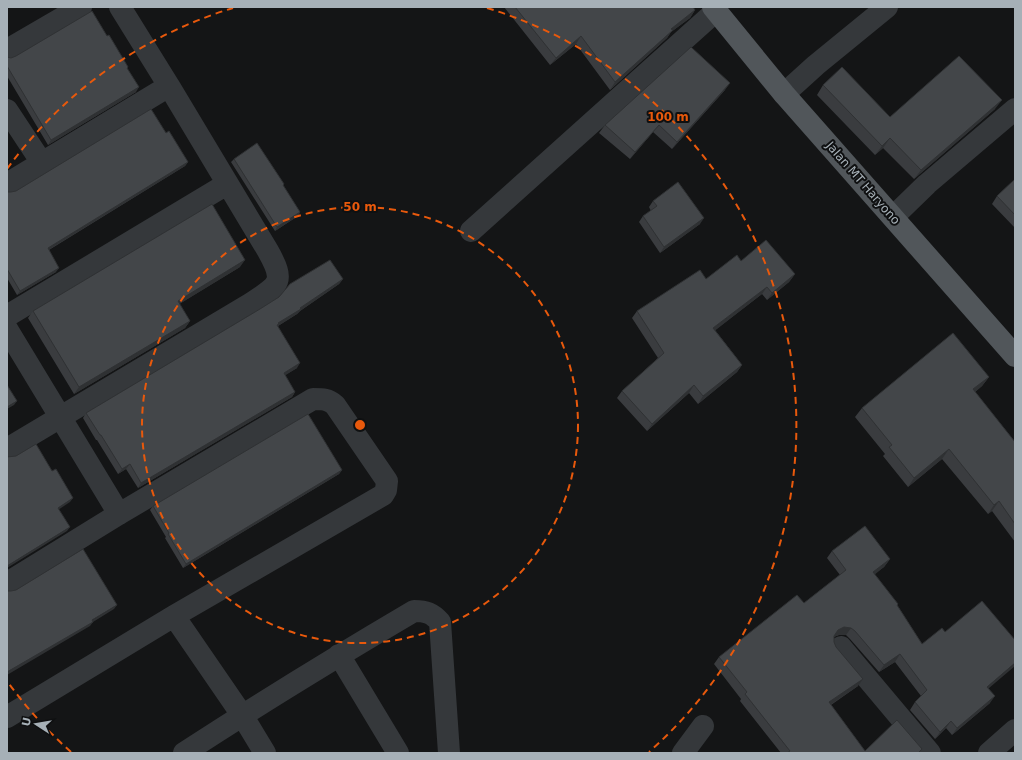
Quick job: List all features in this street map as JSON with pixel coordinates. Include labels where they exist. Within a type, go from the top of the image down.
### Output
[{"type":"main road","name":"Jalan MT Haryono","points":[[714,9],[784,94],[1015,356]]},
{"type":"street","points":[[7,50],[81,7]]},
{"type":"street","points":[[7,450],[250,304],[276,285],[278,278],[276,267],[120,7]]},
{"type":"street","points":[[784,94],[816,65],[887,7]]},
{"type":"street","points":[[471,231],[714,9]]},
{"type":"street","points":[[7,184],[168,86]]},
{"type":"street","points":[[893,217],[927,184],[1015,109]]},
{"type":"street","points":[[7,110],[42,163]]},
{"type":"street","points":[[7,316],[227,184]]},
{"type":"street","points":[[7,329],[119,514]]},
{"type":"street","points":[[7,583],[119,514],[313,399],[324,399],[331,401],[335,405],[387,480],[386,490],[383,495],[174,616],[7,717]]},
{"type":"street","points":[[184,753],[339,655],[414,611],[425,611],[434,615],[440,622],[449,753]]},
{"type":"street","points":[[174,616],[242,715],[265,753]]},
{"type":"street","points":[[841,647],[930,753]]},
{"type":"street","points":[[339,655],[398,753]]},
{"type":"street","points":[[683,753],[703,726]]},
{"type":"street","points":[[998,750],[1015,730]]},
{"type":"building","points":[[515,7],[693,7],[695,10],[671,29],[673,30],[615,82],[581,36],[556,58]]},
{"type":"building","points":[[92,11],[107,36],[109,35],[139,87],[51,140],[7,66],[7,57],[11,58],[16,56]]},
{"type":"building","points":[[691,47],[730,83],[677,142],[659,125],[635,152],[605,125]]},
{"type":"building","points":[[959,56],[1002,100],[921,170],[890,138],[882,146],[823,85],[842,67],[890,117]]},
{"type":"building","points":[[151,109],[166,133],[169,131],[188,162],[48,248],[59,268],[20,291],[7,269],[7,192],[16,191]]},
{"type":"building","points":[[257,143],[284,184],[283,185],[300,212],[277,227],[234,159]]},
{"type":"building","points":[[1015,179],[1015,215],[997,196]]},
{"type":"building","points":[[678,182],[704,218],[664,247],[643,216],[657,206],[653,201]]},
{"type":"building","points":[[212,204],[245,260],[178,301],[190,321],[79,387],[33,311]]},
{"type":"building","points":[[766,240],[795,274],[772,293],[767,287],[713,328],[742,365],[703,396],[694,385],[652,424],[622,391],[664,353],[637,311],[700,270],[706,279],[737,255],[741,261]]},
{"type":"building","points":[[330,260],[343,279],[277,325],[300,363],[284,373],[295,392],[141,483],[130,464],[122,469],[86,413],[260,309],[279,297],[290,284]]},
{"type":"building","points":[[953,333],[989,377],[973,389],[1015,442],[1015,524],[999,501],[994,505],[949,449],[914,478],[889,447],[892,445],[862,408]]},
{"type":"building","points":[[7,385],[17,401],[7,407]]},
{"type":"building","points":[[308,414],[342,470],[186,564],[153,506]]},
{"type":"building","points":[[36,444],[52,471],[56,469],[73,498],[58,508],[70,527],[7,566],[7,457],[16,456]]},
{"type":"building","points":[[865,526],[890,559],[873,572],[898,604],[897,605],[922,644],[942,628],[945,632],[982,601],[1015,640],[1015,663],[987,687],[995,696],[957,728],[951,721],[940,732],[915,702],[927,690],[900,654],[884,665],[855,631],[851,628],[844,627],[838,630],[834,636],[834,642],[836,647],[863,679],[829,702],[865,751],[897,720],[922,749],[918,753],[787,753],[790,751],[745,694],[747,692],[719,657],[797,595],[804,603],[846,570],[832,551]]},
{"type":"building","points":[[83,549],[117,605],[92,620],[93,622],[7,672],[7,591],[16,590]]}]
